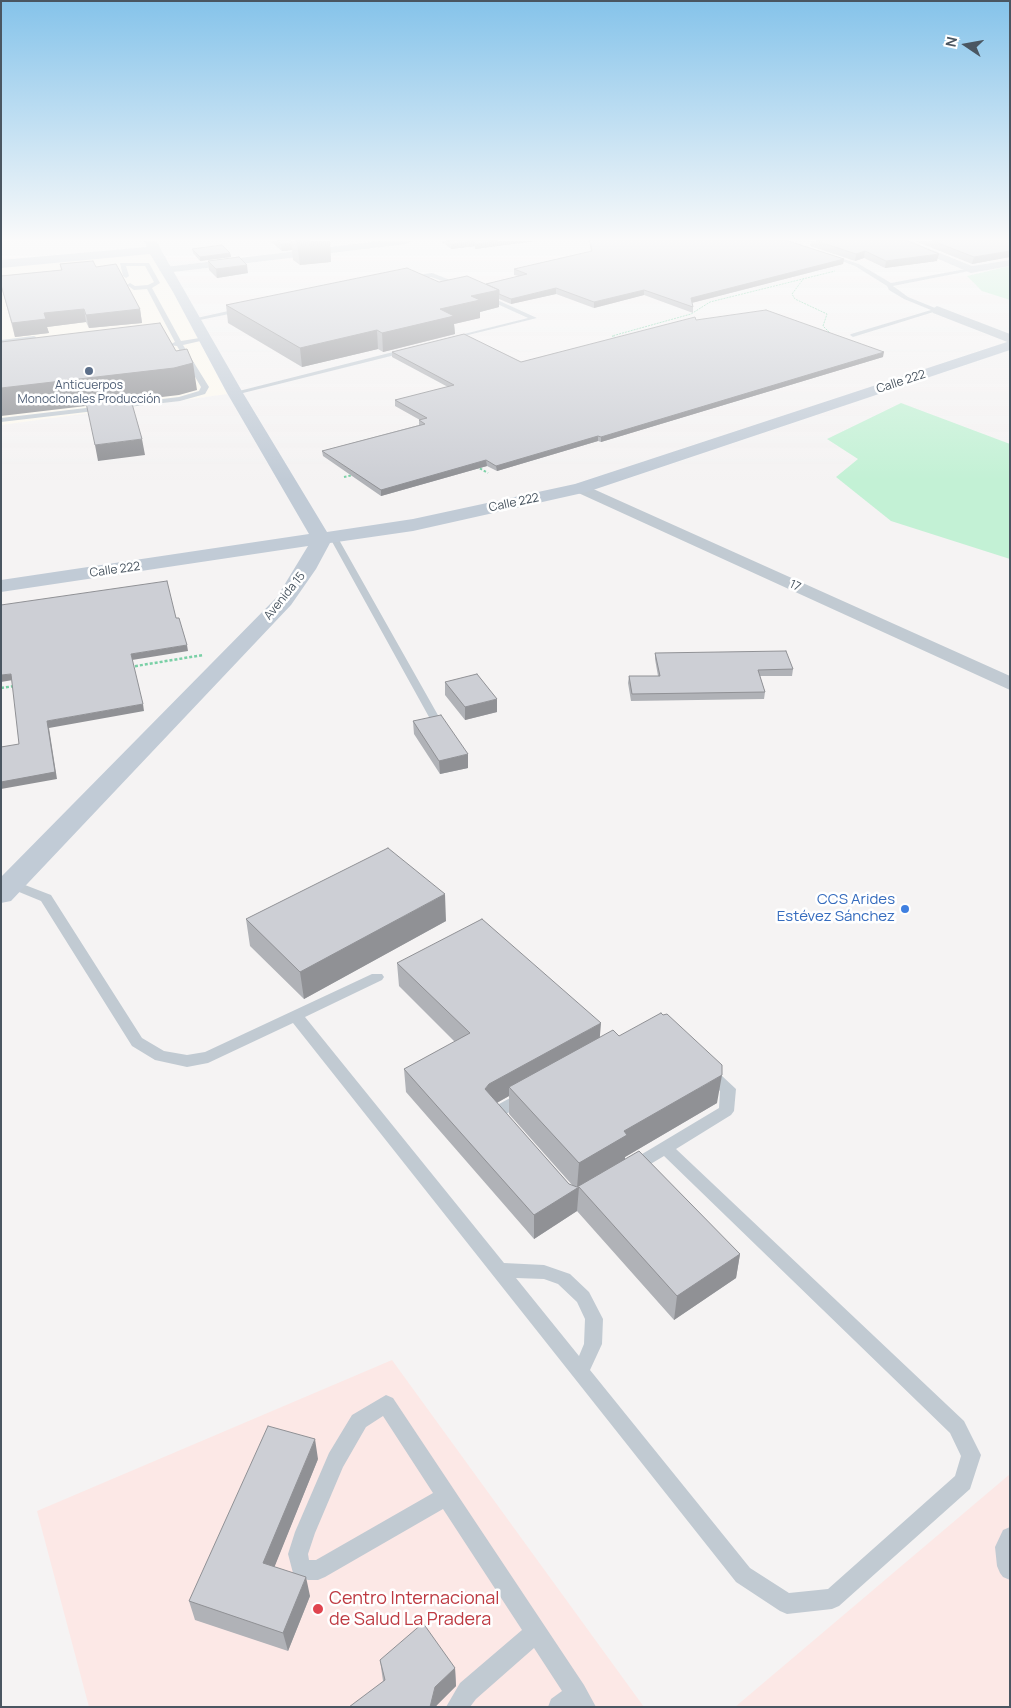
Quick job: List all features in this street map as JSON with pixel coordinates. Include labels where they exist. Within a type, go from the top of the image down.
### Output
[{"type":"street","points":[[196,321],[235,393],[328,538]]},
{"type":"street","points":[[964,321],[1010,339]]},
{"type":"street","name":"Calle 222","points":[[1,586],[413,525],[580,488],[1010,346]]},
{"type":"street","name":"17","points":[[580,488],[1010,684]]},
{"type":"street","name":"Avenida 15","points":[[6,889],[284,601],[328,538]]},
{"type":"lane","points":[[1,420],[195,396],[202,392],[205,387],[166,321]]},
{"type":"lane","points":[[446,340],[523,321]]},
{"type":"lane","points":[[853,335],[901,321]]},
{"type":"lane","points":[[159,325],[168,324]]},
{"type":"lane","points":[[1,342],[41,337]]},
{"type":"lane","points":[[159,346],[206,340]]},
{"type":"lane","points":[[235,393],[417,348]]},
{"type":"lane","points":[[328,538],[434,717]]},
{"type":"lane","points":[[6,889],[46,898],[138,1042],[160,1056],[188,1061],[208,1057],[377,977]]},
{"type":"lane","points":[[296,1016],[744,1575],[787,1604],[832,1599],[963,1482],[972,1455],[957,1427],[665,1148]]},
{"type":"lane","points":[[658,1024],[728,1089],[726,1111],[665,1148],[575,1202],[495,1113],[658,1024]]},
{"type":"lane","points":[[500,1270],[544,1272],[564,1279],[583,1297],[594,1319],[593,1344],[585,1363],[579,1369]]},
{"type":"lane","points":[[446,1496],[318,1570],[308,1570],[300,1566],[298,1554],[305,1532],[336,1460],[359,1421],[386,1404],[580,1700],[559,1707]]},
{"type":"lane","points":[[1010,1537],[1005,1547],[1007,1566],[1010,1570]]},
{"type":"lane","points":[[457,1707],[468,1691],[536,1632]]},
{"type":"path","points":[[620,340],[612,336],[667,321]]},
{"type":"path","points":[[825,321],[823,326],[832,335]]},
{"type":"path","points":[[472,464],[488,473]]},
{"type":"path","points":[[344,477],[354,475]]},
{"type":"path","points":[[128,667],[206,654],[231,657]]},
{"type":"path","points":[[1,688],[21,685]]},
{"type":"shaded area","points":[[1,321],[189,321],[227,394],[1,425]]},
{"type":"shaded area","name":"Centro Internacional de Salud La Pradera","points":[[392,1360],[644,1707],[89,1707],[37,1511]]},
{"type":"shaded area","points":[[1010,1474],[1010,1707],[735,1707]]},
{"type":"green space","points":[[901,403],[1010,444],[1010,559],[891,521],[836,477],[858,459],[827,439]]},
{"type":"building","points":[[11,321],[31,321],[12,323]]},
{"type":"building","points":[[253,321],[434,321],[382,333],[377,330],[300,348]]},
{"type":"building","points":[[681,321],[796,321],[884,352],[601,437],[598,436],[496,466],[486,460],[381,490],[322,451],[425,424],[419,420],[427,418],[395,400],[454,385],[392,352],[464,334],[521,362]]},
{"type":"building","points":[[160,323],[176,351],[187,349],[193,363],[174,368],[1,388],[1,342]]},
{"type":"building","points":[[129,393],[142,439],[95,445],[85,398]]},
{"type":"building","points":[[167,581],[176,618],[179,618],[187,645],[131,654],[143,704],[47,721],[55,772],[1,782],[1,747],[19,744],[11,674],[1,675],[1,605]]},
{"type":"building","points":[[786,651],[793,669],[758,670],[765,692],[632,694],[629,676],[660,676],[655,653]]},
{"type":"building","points":[[477,674],[497,699],[465,707],[445,682]]},
{"type":"building","points":[[441,715],[468,754],[439,761],[413,721]]},
{"type":"building","points":[[388,848],[445,894],[300,972],[246,919]]},
{"type":"building","points":[[482,919],[601,1023],[489,1084],[485,1089],[569,1184],[577,1187],[639,1151],[740,1254],[677,1296],[579,1187],[534,1215],[404,1069],[470,1033],[397,963]]},
{"type":"building","points":[[661,1013],[663,1015],[667,1014],[722,1065],[722,1075],[624,1131],[627,1135],[579,1163],[509,1087],[613,1030],[619,1036]]},
{"type":"building","points":[[268,1426],[315,1439],[263,1563],[306,1577],[283,1633],[189,1601]]},
{"type":"building","points":[[423,1623],[455,1668],[435,1687],[430,1707],[349,1707],[385,1680],[380,1660]]},
{"type":"place","name":"Anticuerpos Monoclonales Producción","points":[[89,371]]},
{"type":"place","name":"CCS Arides Estévez Sánchez","points":[[905,909]]},
{"type":"place","name":"Centro Internacional de Salud La Pradera","points":[[318,1609]]}]
